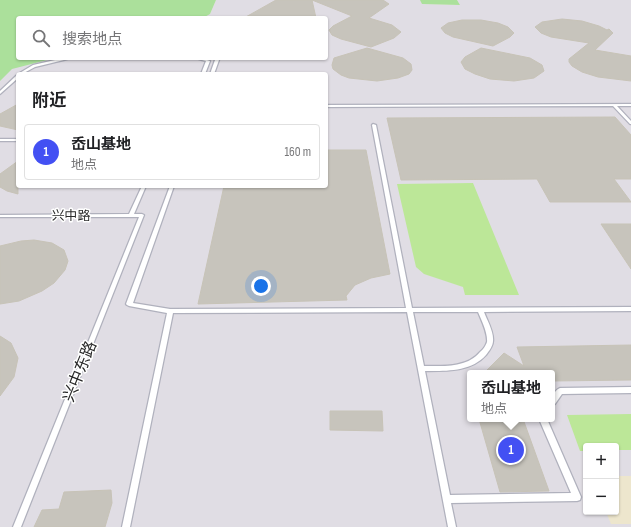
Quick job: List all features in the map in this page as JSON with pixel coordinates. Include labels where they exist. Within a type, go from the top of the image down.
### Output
[{"type":"lane","points":[[24,72],[34,66],[60,60]]},
{"type":"lane","points":[[204,72],[208,61],[206,60]]},
{"type":"lane","points":[[213,72],[217,60]]},
{"type":"lane","points":[[0,93],[16,78]]},
{"type":"lane","points":[[614,105],[631,123]]},
{"type":"lane","points":[[328,106],[631,105]]},
{"type":"lane","points":[[374,125],[452,527]]},
{"type":"lane","points":[[0,140],[16,140]]},
{"type":"lane","points":[[131,215],[143,188]]},
{"type":"lane","points":[[171,188],[129,304],[170,311],[631,309]]},
{"type":"lane","name":"兴中路","points":[[0,216],[142,215]]},
{"type":"lane","name":"兴中东路","points":[[17,527],[142,215]]},
{"type":"lane","points":[[421,369],[454,368],[470,364],[483,355],[490,344],[489,334],[480,310]]},
{"type":"lane","points":[[126,527],[170,311]]},
{"type":"lane","points":[[555,398],[560,391],[631,390]]},
{"type":"lane","points":[[446,499],[577,497],[544,422]]},
{"type":"shaded area","points":[[216,0],[420,0],[423,4],[460,5],[457,0],[631,0],[631,527],[0,527],[0,44],[16,56],[16,60],[328,60],[328,16],[206,16],[210,14]]},
{"type":"shaded area","points":[[619,476],[631,476],[631,524],[611,524],[607,515],[619,515]]},
{"type":"green space","points":[[0,0],[216,0],[210,14],[206,16],[16,16],[16,60],[47,60],[12,69],[0,81]]},
{"type":"green space","points":[[420,0],[457,0],[460,5],[422,4]]},
{"type":"green space","points":[[473,183],[519,295],[465,295],[463,287],[424,274],[416,267],[397,184]]},
{"type":"green space","points":[[631,414],[631,450],[619,450],[619,443],[583,443],[583,451],[580,451],[567,415]]},
{"type":"building","points":[[276,0],[312,0],[316,16],[248,16]]},
{"type":"building","points":[[312,0],[383,0],[389,4],[369,18],[392,25],[401,32],[394,38],[371,47],[341,39],[332,35],[329,30],[333,26],[352,16]]},
{"type":"building","points":[[562,19],[582,21],[607,30],[609,29],[613,33],[595,50],[631,56],[631,81],[598,77],[582,72],[572,66],[569,59],[589,43],[551,37],[541,33],[535,27],[542,22]]},
{"type":"building","points":[[462,20],[481,20],[498,23],[508,27],[514,33],[510,37],[493,46],[453,37],[445,33],[441,28],[448,23]]},
{"type":"building","points":[[367,48],[403,58],[411,64],[412,70],[409,74],[398,78],[377,81],[349,78],[341,75],[333,69],[332,65],[334,58]]},
{"type":"building","points":[[481,48],[530,58],[542,65],[544,71],[534,78],[514,81],[490,79],[475,74],[465,69],[461,62],[465,57]]},
{"type":"building","points":[[16,105],[16,130],[0,126],[0,114]]},
{"type":"building","points":[[615,117],[631,135],[631,179],[614,179],[631,202],[550,202],[537,179],[401,180],[387,118]]},
{"type":"building","points":[[328,150],[366,150],[390,274],[371,278],[355,285],[346,296],[347,300],[198,304],[224,188],[328,188]]},
{"type":"building","points":[[16,162],[16,188],[18,188],[18,194],[0,187],[0,174]]},
{"type":"building","points":[[601,224],[631,224],[631,269]]},
{"type":"building","points":[[34,240],[52,243],[64,250],[68,261],[65,270],[54,283],[42,291],[19,301],[0,304],[0,246],[21,241]]},
{"type":"building","points":[[0,336],[11,343],[18,358],[14,377],[0,396]]},
{"type":"building","points":[[631,345],[631,380],[555,381],[555,370],[487,370],[504,353],[524,366],[517,347]]},
{"type":"building","points":[[330,411],[382,411],[383,431],[330,430]]},
{"type":"building","points":[[480,422],[524,422],[549,491],[500,492]]},
{"type":"building","points":[[111,490],[112,503],[105,527],[34,527],[42,510],[59,509],[64,492]]},
{"type":"place","name":"岙山基地","points":[[511,450]]}]
